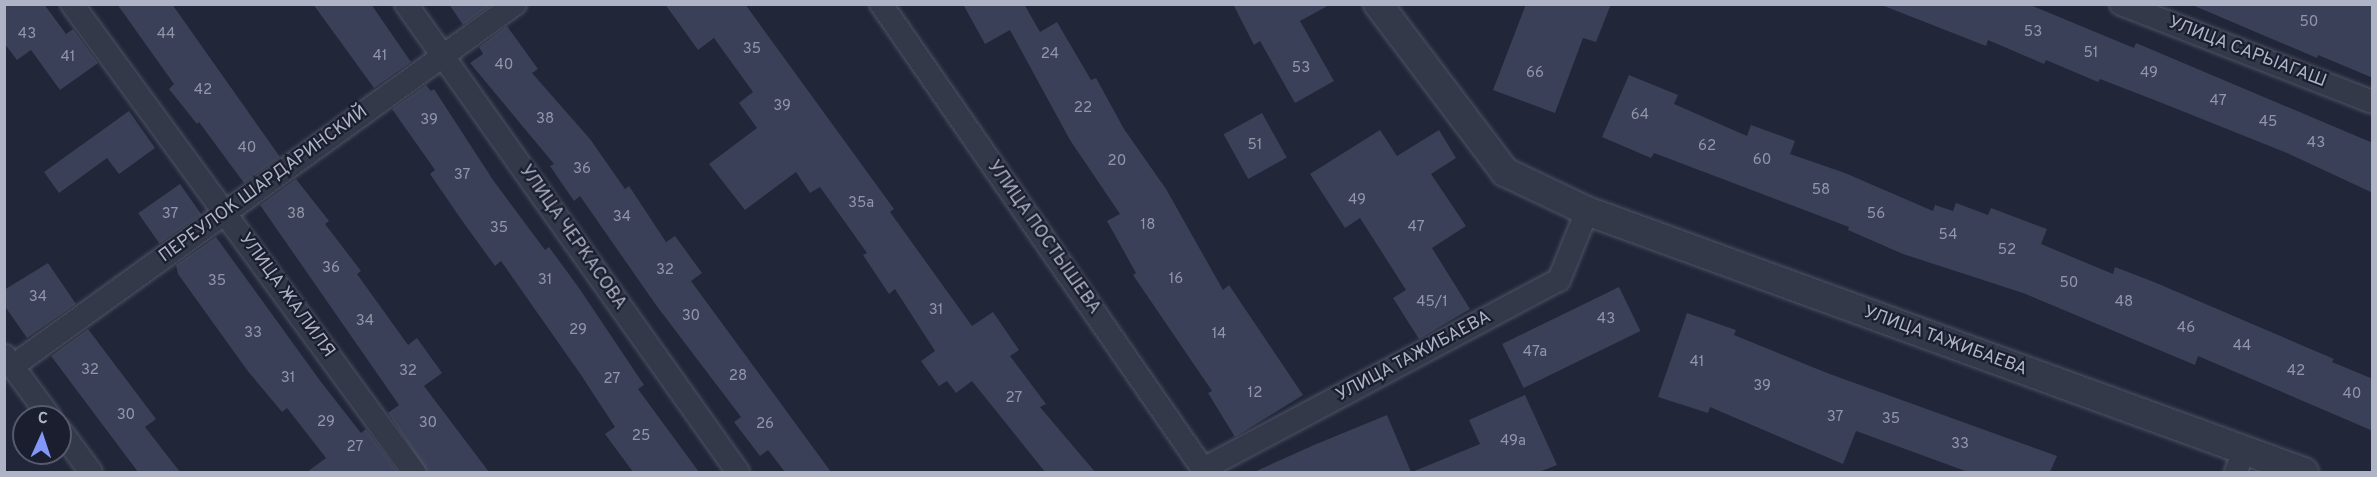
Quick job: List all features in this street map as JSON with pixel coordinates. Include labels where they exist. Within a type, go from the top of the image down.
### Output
[{"type":"street","name":"УЛИЦА ЖАЛИЛЯ","points":[[72,4],[179,155],[225,213],[414,472]]},
{"type":"street","name":"УЛИЦА ЧЕРКАСОВА","points":[[406,4],[738,472]]},
{"type":"street","name":"ПЕРЕУЛОК ШАРДАРИНСКИЙ","points":[[9,361],[225,213],[515,4]]},
{"type":"street","name":"УЛИЦА ПОСТЫШЕВА","points":[[881,4],[1204,471]]},
{"type":"street","name":"УЛИЦА ТАЖИБАЕВА","points":[[1378,4],[1505,172],[1587,211],[2240,461],[2304,472]]},
{"type":"street","name":"УЛИЦА САРЫАГАШ","points":[[2121,4],[2373,102]]},
{"type":"street","name":"УЛИЦА ТАЖИБАЕВА","points":[[1204,471],[1559,280],[1587,211]]},
{"type":"street","points":[[9,361],[41,405]]},
{"type":"street","points":[[72,446],[91,472]]},
{"type":"building","points":[[4,4],[44,4],[66,34],[73,29],[98,63],[60,90],[31,50],[17,60],[4,43]]},
{"type":"building","points":[[117,4],[172,4],[280,157],[244,183],[199,122],[197,124],[169,89],[174,84]]},
{"type":"building","points":[[313,4],[371,4],[411,62],[374,88]]},
{"type":"building","points":[[449,4],[491,4],[491,5],[463,25]]},
{"type":"building","points":[[665,4],[745,4],[894,209],[890,212],[972,326],[993,312],[1019,350],[1010,356],[1046,404],[1040,407],[1095,472],[1045,472],[972,381],[956,393],[947,381],[939,386],[921,361],[935,351],[895,289],[889,294],[863,255],[867,253],[820,187],[810,193],[796,172],[745,210],[709,164],[757,128],[739,103],[753,92],[714,38],[698,50]]},
{"type":"building","points":[[963,4],[1024,4],[1040,32],[1057,22],[1091,80],[1096,78],[1124,129],[1166,189],[1223,290],[1229,285],[1303,395],[1235,437],[1208,393],[1212,391],[1133,275],[1136,273],[1107,221],[1120,214],[1070,140],[1010,30],[985,44]]},
{"type":"building","points":[[1233,4],[1331,4],[1300,21],[1334,81],[1295,103],[1260,41],[1254,45]]},
{"type":"building","points":[[1526,4],[1611,4],[1596,42],[1583,38],[1555,113],[1493,90]]},
{"type":"building","points":[[1879,4],[2028,4],[2134,48],[2136,43],[2373,143],[2373,193],[2287,153],[2100,79],[2098,82],[2046,60],[2044,64],[1988,40],[1986,46]]},
{"type":"building","points":[[2190,4],[2373,4],[2373,78],[2318,55],[2317,58]]},
{"type":"building","points":[[507,26],[538,69],[532,73],[590,139],[625,189],[629,186],[666,242],[675,236],[702,273],[691,281],[831,472],[785,472],[768,450],[760,456],[734,422],[741,417],[656,305],[580,196],[574,201],[550,166],[554,164],[470,63],[483,54],[479,47]]},
{"type":"building","points":[[1629,75],[1678,95],[1674,104],[1747,136],[1751,125],[1795,141],[1790,154],[1845,173],[1933,211],[1935,205],[1953,211],[1956,203],[1988,215],[1991,208],[2047,229],[2041,244],[2113,274],[2115,267],[2154,282],[2334,359],[2332,362],[2373,379],[2373,431],[2198,356],[2195,365],[2023,293],[1903,254],[1848,230],[1849,227],[1654,153],[1651,158],[1602,137]]},
{"type":"building","points":[[426,85],[431,91],[434,89],[493,180],[545,250],[549,247],[579,288],[644,385],[638,389],[699,472],[633,472],[605,434],[615,427],[581,375],[501,261],[495,266],[463,222],[430,174],[435,170],[392,109]]},
{"type":"building","points":[[129,111],[155,148],[119,174],[107,158],[59,193],[44,172]]},
{"type":"building","points":[[1262,113],[1287,158],[1248,179],[1224,134]]},
{"type":"building","points":[[1380,130],[1397,156],[1439,130],[1456,158],[1431,174],[1466,226],[1432,248],[1470,309],[1419,339],[1393,298],[1406,290],[1360,218],[1345,228],[1310,174]]},
{"type":"building","points":[[296,179],[329,221],[325,224],[361,271],[357,274],[408,345],[417,338],[442,373],[424,386],[489,472],[427,472],[388,413],[399,405],[260,205]]},
{"type":"building","points":[[180,184],[201,214],[159,244],[138,213]]},
{"type":"building","points":[[216,237],[321,382],[361,433],[366,429],[398,472],[307,472],[326,458],[287,408],[282,412],[247,370],[178,274],[176,265]]},
{"type":"building","points":[[48,263],[76,304],[27,338],[4,305],[4,290]]},
{"type":"building","points":[[1619,287],[1640,331],[1524,388],[1502,344]]},
{"type":"building","points":[[1687,313],[1736,330],[1734,335],[1827,373],[2057,456],[2050,472],[1968,472],[1856,431],[1843,464],[1710,407],[1708,413],[1658,397]]},
{"type":"building","points":[[88,329],[156,419],[145,427],[180,472],[138,472],[51,356]]},
{"type":"building","points":[[1525,395],[1557,465],[1539,472],[1412,472],[1480,444],[1469,420]]},
{"type":"building","points":[[1387,415],[1411,472],[1254,472],[1314,445]]}]
